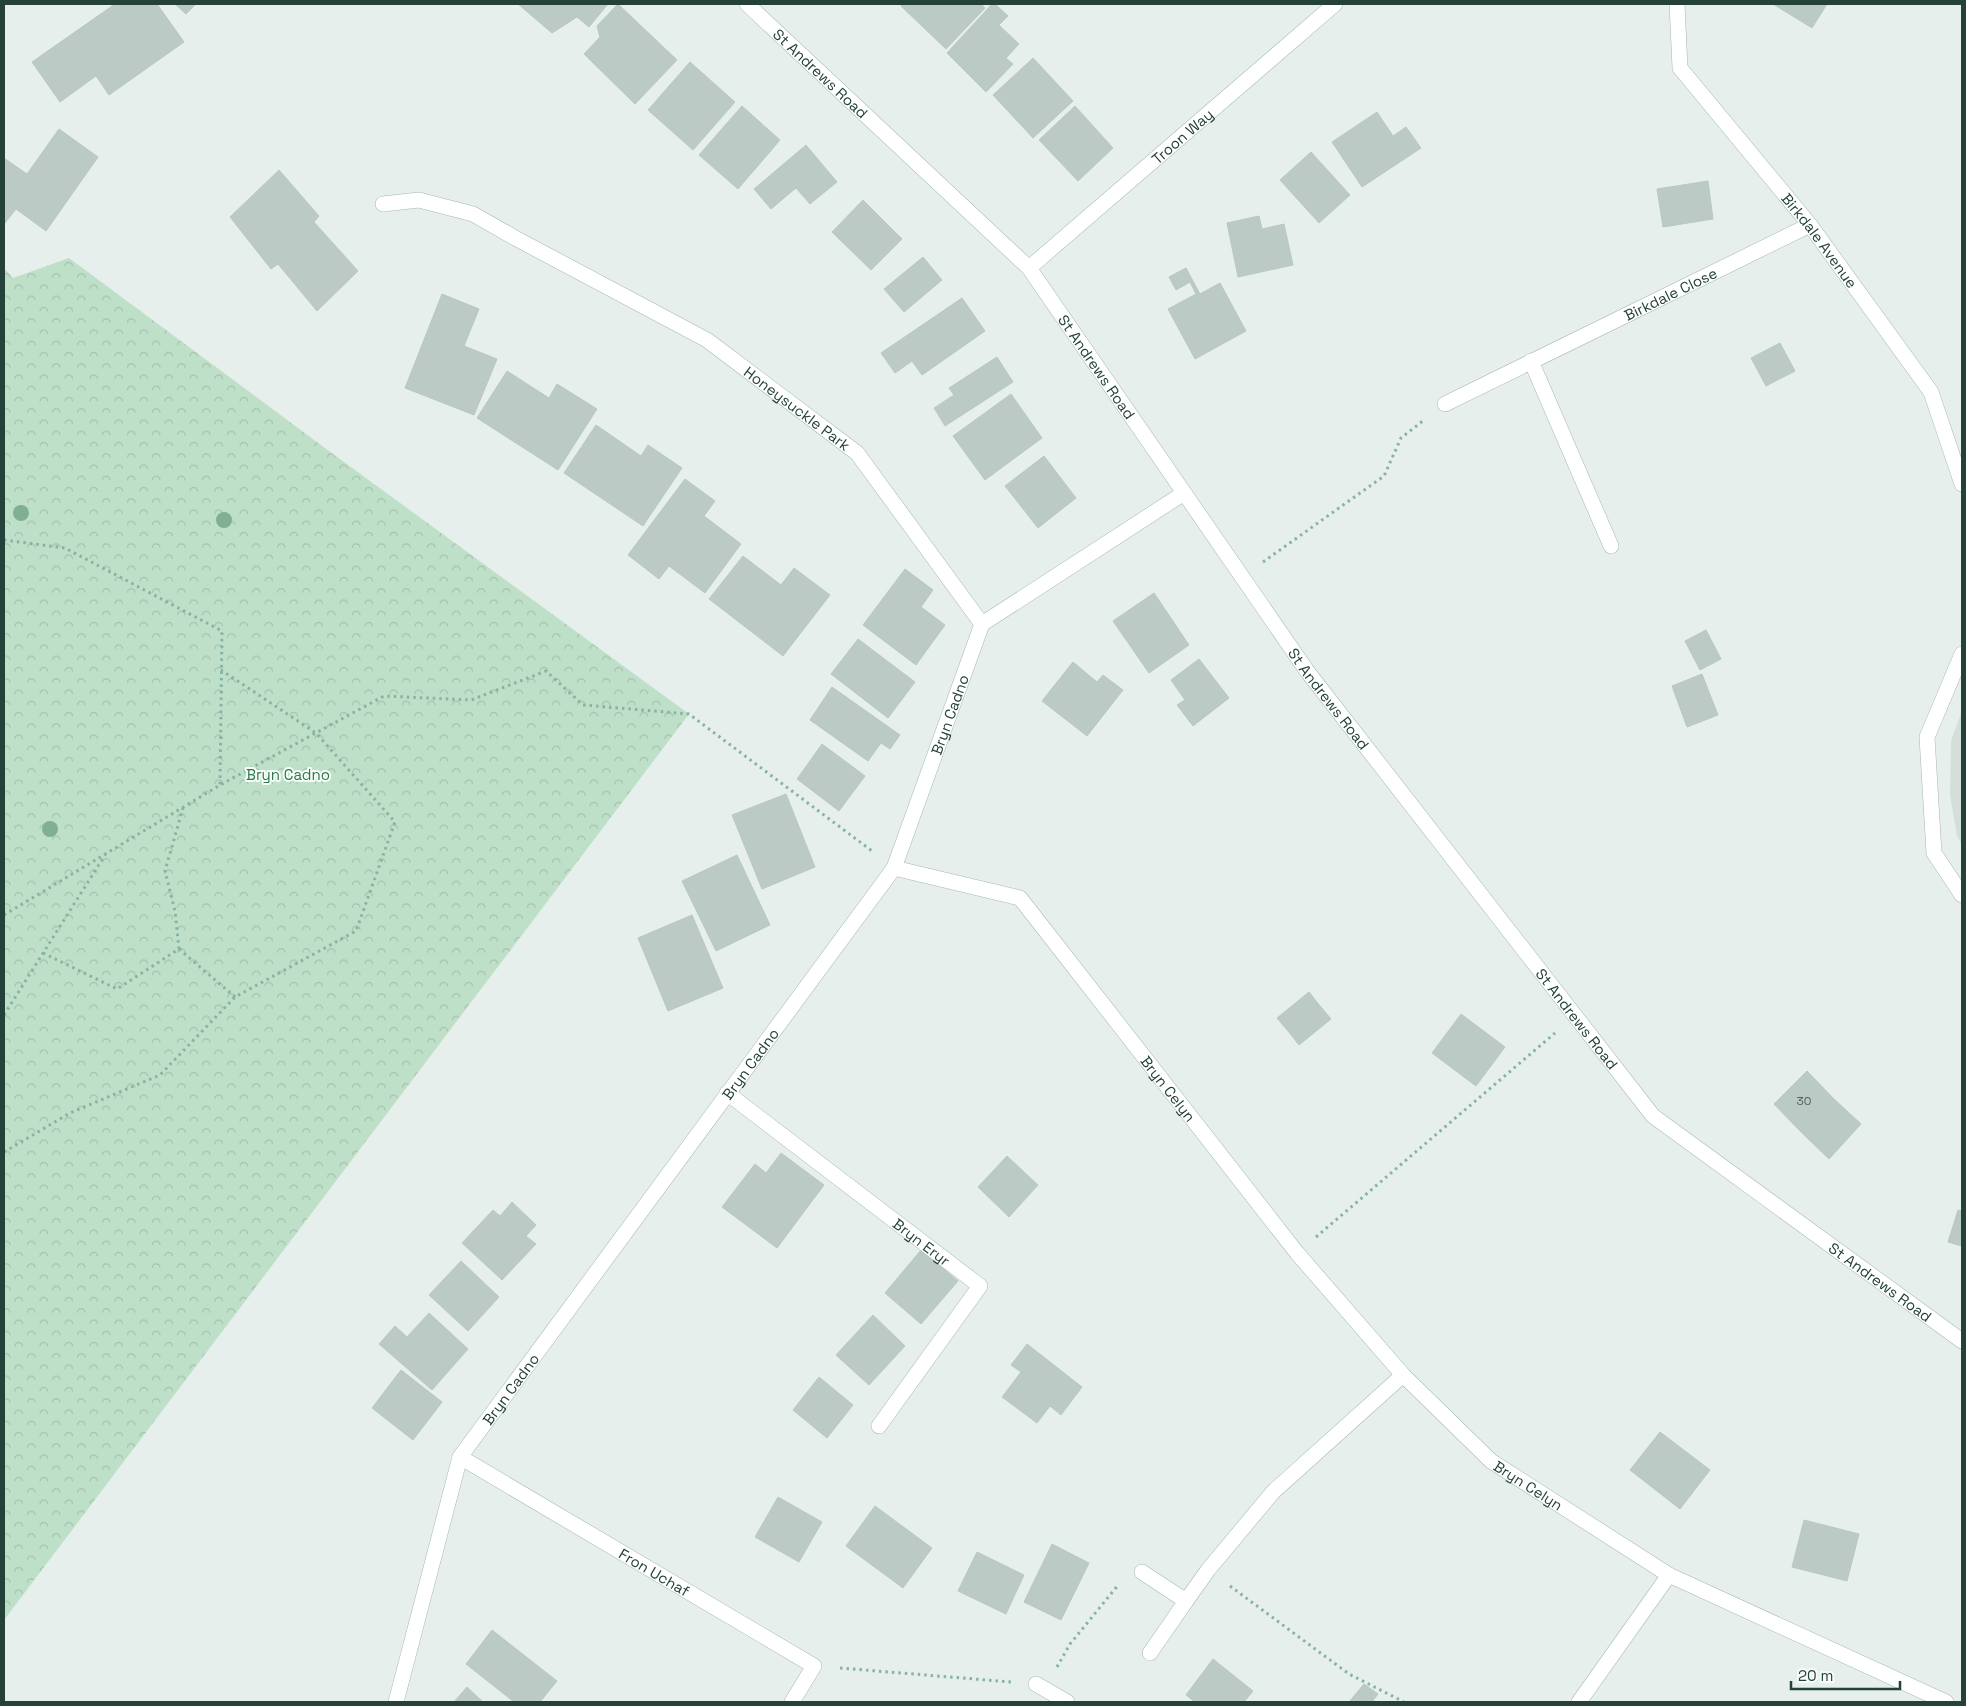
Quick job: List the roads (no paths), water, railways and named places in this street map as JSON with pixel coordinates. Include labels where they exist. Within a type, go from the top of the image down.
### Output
[{"type":"street","name":"St Andrews Road","points":[[747,4],[1028,268],[1307,671],[1576,1015],[1652,1116],[1962,1341]]},
{"type":"street","name":"Troon Way","points":[[1028,268],[1335,4]]},
{"type":"street","name":"Birkdale Avenue","points":[[1677,4],[1680,68],[1810,225],[1931,392],[1962,484]]},
{"type":"street","name":"Honeysuckle Park","points":[[383,204],[418,200],[473,214],[707,340],[857,453],[982,624]]},
{"type":"street","name":"Birkdale Close","points":[[1445,404],[1810,225]]},
{"type":"street","points":[[1531,361],[1611,546]]},
{"type":"street","points":[[982,624],[1184,493]]},
{"type":"street","name":"Bryn Cadno","points":[[396,1702],[460,1457],[894,868],[982,624]]},
{"type":"street","points":[[1962,654],[1927,737],[1934,853],[1962,894]]},
{"type":"street","name":"Bryn Celyn","points":[[894,868],[1020,898],[1297,1253],[1403,1375],[1492,1461],[1669,1575],[1946,1702]]},
{"type":"street","name":"Bryn Eryr","points":[[727,1093],[980,1286],[880,1426]]},
{"type":"street","points":[[1150,1653],[1208,1570],[1273,1492],[1403,1375]]},
{"type":"street","name":"Fron Uchaf","points":[[460,1457],[814,1666],[792,1702]]},
{"type":"street","points":[[1142,1572],[1186,1602]]},
{"type":"street","points":[[1579,1702],[1669,1575]]},
{"type":"street","points":[[1040,1686],[1067,1702]]}]
